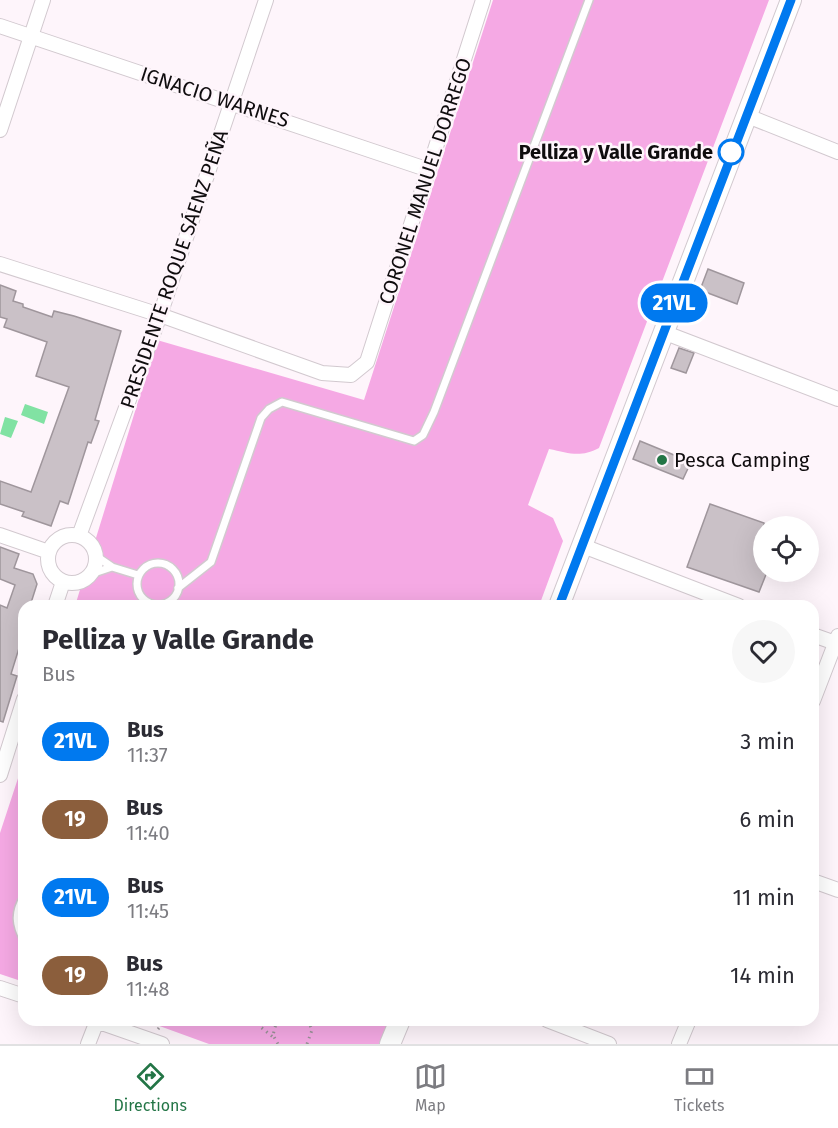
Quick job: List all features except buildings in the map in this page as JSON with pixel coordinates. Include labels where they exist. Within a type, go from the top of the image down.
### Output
[{"type":"street","points":[[0,130],[43,0]]},
{"type":"street","name":"PRESIDENTE ROQUE SÁENZ PEÑA","points":[[79,536],[160,315],[266,0]]},
{"type":"street","name":"CORONEL MANUEL DORREGO","points":[[160,315],[322,373],[351,375],[367,362],[483,0]]},
{"type":"street","points":[[561,600],[791,0]]},
{"type":"street","name":"IGNACIO WARNES","points":[[0,26],[429,170]]},
{"type":"street","points":[[745,116],[838,152]]},
{"type":"street","points":[[0,264],[160,315]]},
{"type":"street","points":[[663,332],[838,399]]},
{"type":"street","points":[[0,535],[49,552]]},
{"type":"street","points":[[71,535],[79,536],[91,545],[96,556],[91,574],[78,583],[63,582],[52,573],[48,559],[49,552],[57,540],[71,535]]},
{"type":"street","points":[[583,546],[723,600]]},
{"type":"street","points":[[57,600],[63,582]]},
{"type":"street","points":[[819,636],[837,641],[819,686]]},
{"type":"street","points":[[1,766],[18,716]]},
{"type":"street","points":[[819,883],[838,890]]},
{"type":"street","points":[[0,988],[18,994]]},
{"type":"street","points":[[88,1044],[93,1026]]},
{"type":"street","points":[[110,1026],[162,1044]]},
{"type":"street","points":[[390,1044],[398,1026]]},
{"type":"street","points":[[562,1026],[609,1044]]},
{"type":"street","points":[[680,1044],[687,1026]]},
{"type":"lane","points":[[178,588],[212,562],[261,418],[269,409],[282,402],[414,441],[423,435],[434,412],[589,0]]},
{"type":"lane","points":[[96,556],[112,567],[138,575]]},
{"type":"lane","points":[[145,600],[137,588],[138,575],[148,565],[161,563],[173,569],[179,581],[172,600]]},
{"type":"lane","points":[[91,574],[112,567]]},
{"type":"lane","points":[[18,910],[18,929]]},
{"type":"path","points":[[259,1026],[277,1043]]},
{"type":"path","points":[[274,1026],[277,1043]]},
{"type":"path","points":[[307,1044],[312,1030],[310,1026]]},
{"type":"shaded area","points":[[493,0],[769,0],[599,448],[580,454],[549,449],[528,505],[553,518],[563,541],[541,600],[77,600],[157,340],[364,400]]},
{"type":"shaded area","points":[[25,404],[48,412],[44,424],[21,415]]},
{"type":"shaded area","points":[[5,417],[18,421],[11,438],[0,434]]},
{"type":"shaded area","points":[[18,778],[18,980],[0,974],[0,833]]},
{"type":"shaded area","points":[[160,1026],[390,1026],[384,1044],[209,1044]]},
{"type":"bus line","name":"21VL","points":[[561,600],[791,0]]},
{"type":"place","name":"Pelliza y Valle Grande","points":[[731,152]]},
{"type":"place","name":"Pesca Camping","points":[[662,460]]}]
